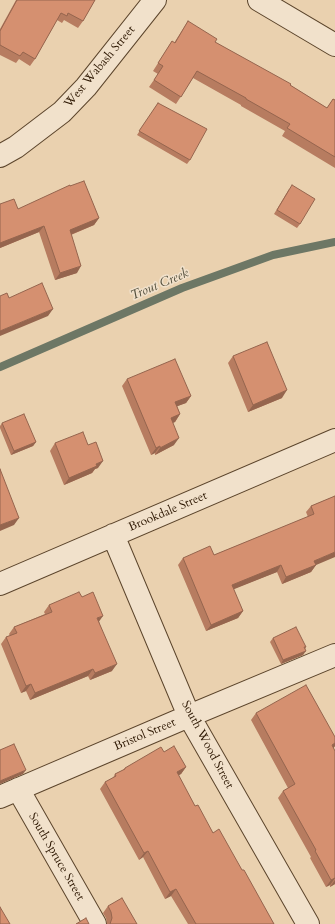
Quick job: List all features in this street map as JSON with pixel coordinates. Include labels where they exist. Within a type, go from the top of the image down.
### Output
[{"type":"street","name":"West Wabash Street","points":[[0,156],[16,147],[62,112],[86,87],[155,0]]},
{"type":"street","points":[[259,0],[335,45]]},
{"type":"street","name":"Brookdale Street","points":[[0,584],[335,440]]},
{"type":"street","name":"South Wood Street","points":[[113,535],[189,716],[308,924]]},
{"type":"street","name":"Bristol Street","points":[[9,793],[335,655]]},
{"type":"street","name":"South Spruce Street","points":[[9,793],[95,924]]},
{"type":"building","points":[[17,0],[95,0],[83,21],[68,13],[67,16],[61,13],[35,59],[23,52],[20,56],[0,45],[0,31]]},
{"type":"building","points":[[188,21],[217,39],[215,42],[291,84],[290,85],[327,108],[333,99],[335,100],[335,157],[287,128],[290,124],[197,71],[181,97],[154,80],[163,66],[158,63],[172,41],[175,43]]},
{"type":"building","points":[[158,103],[207,129],[190,160],[139,131]]},
{"type":"building","points":[[84,181],[99,218],[70,230],[81,266],[60,273],[44,226],[0,243],[0,204],[14,199],[18,209],[70,185]]},
{"type":"building","points":[[292,185],[315,199],[300,224],[277,210]]},
{"type":"building","points":[[42,283],[53,309],[0,331],[0,296],[7,293],[9,298]]},
{"type":"building","points":[[267,342],[287,390],[253,405],[233,356]]},
{"type":"building","points":[[175,359],[191,396],[175,402],[180,414],[171,418],[179,438],[160,448],[160,446],[156,448],[127,379]]},
{"type":"building","points":[[24,414],[36,442],[14,451],[2,423]]},
{"type":"building","points":[[83,432],[88,445],[96,442],[103,461],[96,464],[97,466],[69,478],[55,443]]},
{"type":"building","points":[[0,469],[19,518],[0,525]]},
{"type":"building","points":[[335,496],[335,552],[314,561],[316,565],[286,577],[281,565],[232,585],[243,611],[211,625],[183,558],[210,546],[214,555],[314,514],[311,506]]},
{"type":"building","points":[[79,592],[82,597],[93,592],[103,616],[97,618],[117,664],[95,673],[93,669],[35,693],[31,684],[26,686],[6,637],[17,633],[14,627],[52,612],[49,605]]},
{"type":"building","points":[[296,627],[306,647],[304,647],[306,651],[283,660],[273,638]]},
{"type":"building","points":[[306,685],[335,737],[335,743],[332,745],[335,751],[335,878],[331,880],[283,791],[295,784],[256,713]]},
{"type":"building","points":[[14,744],[26,770],[0,781],[0,750]]},
{"type":"building","points":[[174,746],[186,767],[177,772],[195,806],[198,805],[213,833],[219,829],[274,924],[196,924],[176,889],[170,892],[148,851],[144,853],[105,782],[116,776],[115,774],[161,747],[164,752]]},
{"type":"building","points":[[122,898],[137,924],[110,924],[112,918],[108,906]]},
{"type":"building","points":[[0,907],[10,924],[0,924]]},
{"type":"building","points":[[86,918],[89,924],[76,924]]},
{"type":"waterway","name":"Trout Creek","points":[[0,367],[182,288],[273,255],[335,242]]}]
